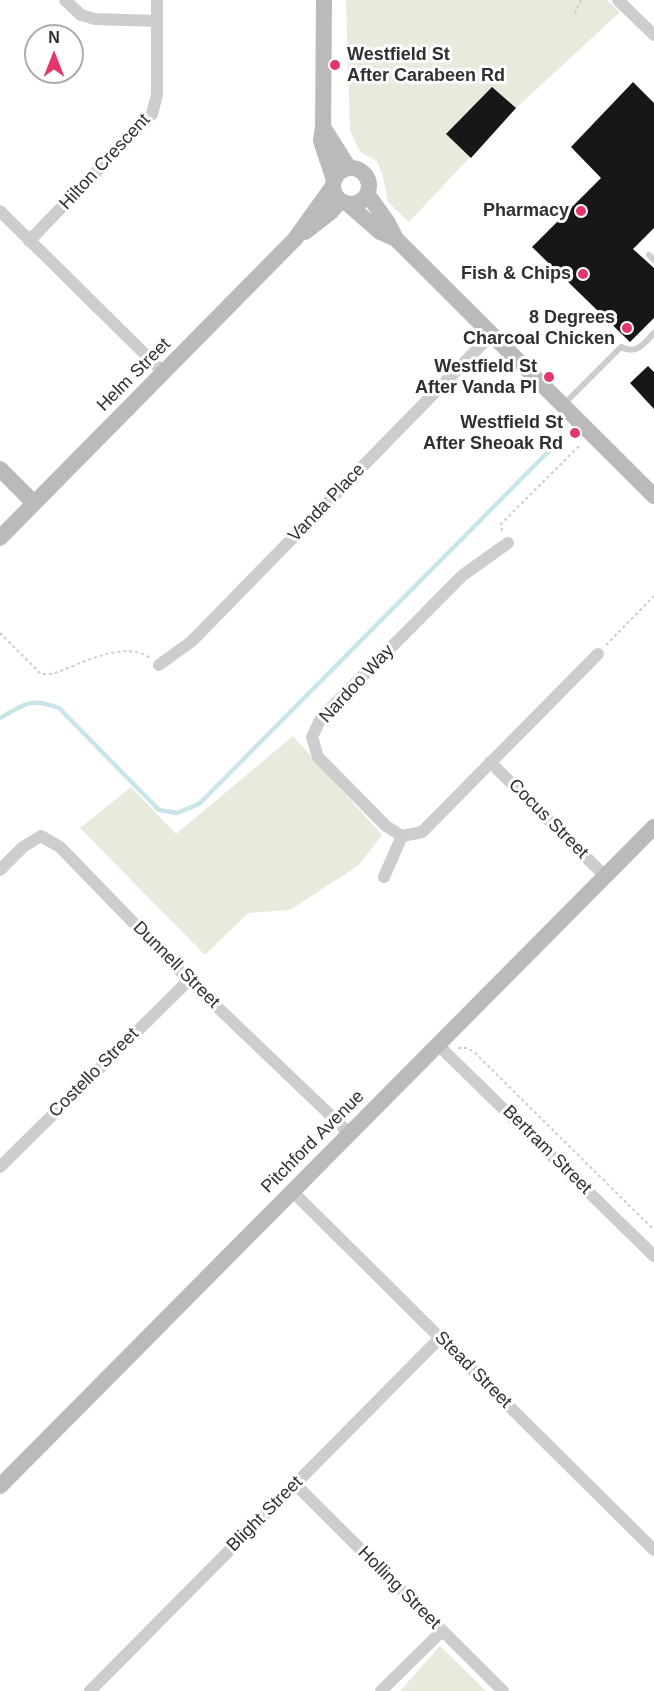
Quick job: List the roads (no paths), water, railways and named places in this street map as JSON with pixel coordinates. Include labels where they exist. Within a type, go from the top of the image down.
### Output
[{"type":"street","points":[[65,0],[81,15],[95,19],[157,21]]},
{"type":"street","name":"Hilton Crescent","points":[[29,241],[148,120],[157,94],[157,0]]},
{"type":"street","points":[[324,0],[321,141],[339,193],[380,232],[396,239]]},
{"type":"street","points":[[618,0],[654,35]]},
{"type":"street","points":[[323,127],[349,168]]},
{"type":"street","points":[[349,168],[356,168],[365,174],[370,184],[368,195],[360,203],[339,193],[340,172],[349,168]]},
{"type":"street","name":"Helm Street","points":[[0,538],[295,239],[331,212],[339,193]]},
{"type":"street","points":[[368,195],[388,223],[396,239],[654,496]]},
{"type":"street","points":[[0,212],[164,373]]},
{"type":"street","name":"Vanda Place","points":[[159,665],[192,641],[492,336]]},
{"type":"street","points":[[0,469],[34,503]]},
{"type":"street","name":"Nardoo Way","points":[[402,836],[386,826],[318,757],[312,737],[321,718],[463,575],[508,543]]},
{"type":"street","points":[[384,877],[402,836],[422,832],[598,654]]},
{"type":"street","name":"Cocus Street","points":[[490,762],[606,877]]},
{"type":"street","name":"Pitchford Avenue","points":[[0,1486],[349,1133],[444,1051],[654,827]]},
{"type":"street","name":"Dunnell Street","points":[[0,870],[22,847],[41,836],[60,847],[189,980],[349,1133]]},
{"type":"street","name":"Costello Street","points":[[0,1167],[189,980]]},
{"type":"street","name":"Bertram Street","points":[[444,1051],[654,1256]]},
{"type":"street","name":"Stead Street","points":[[292,1191],[654,1550]]},
{"type":"street","name":"Blight Street","points":[[90,1691],[440,1338]]},
{"type":"street","name":"Holling Street","points":[[295,1484],[503,1691]]},
{"type":"street","points":[[381,1691],[442,1631]]},
{"type":"lane","points":[[562,406],[621,347],[632,351],[639,348],[654,333]]},
{"type":"waterway","points":[[0,718],[28,704],[41,703],[59,708],[159,810],[177,813],[199,804],[551,449]]},
{"type":"place","name":"Westfield St After Carabeen Rd","points":[[335,65]]},
{"type":"place","name":"Pharmacy","points":[[581,211]]},
{"type":"place","name":"Fish & Chips","points":[[583,274]]},
{"type":"place","name":"8 Degrees Charcoal Chicken","points":[[627,328]]},
{"type":"place","name":"Westfield St After Vanda Pl","points":[[549,377]]},
{"type":"place","name":"Westfield St After Sheoak Rd","points":[[575,433]]}]
